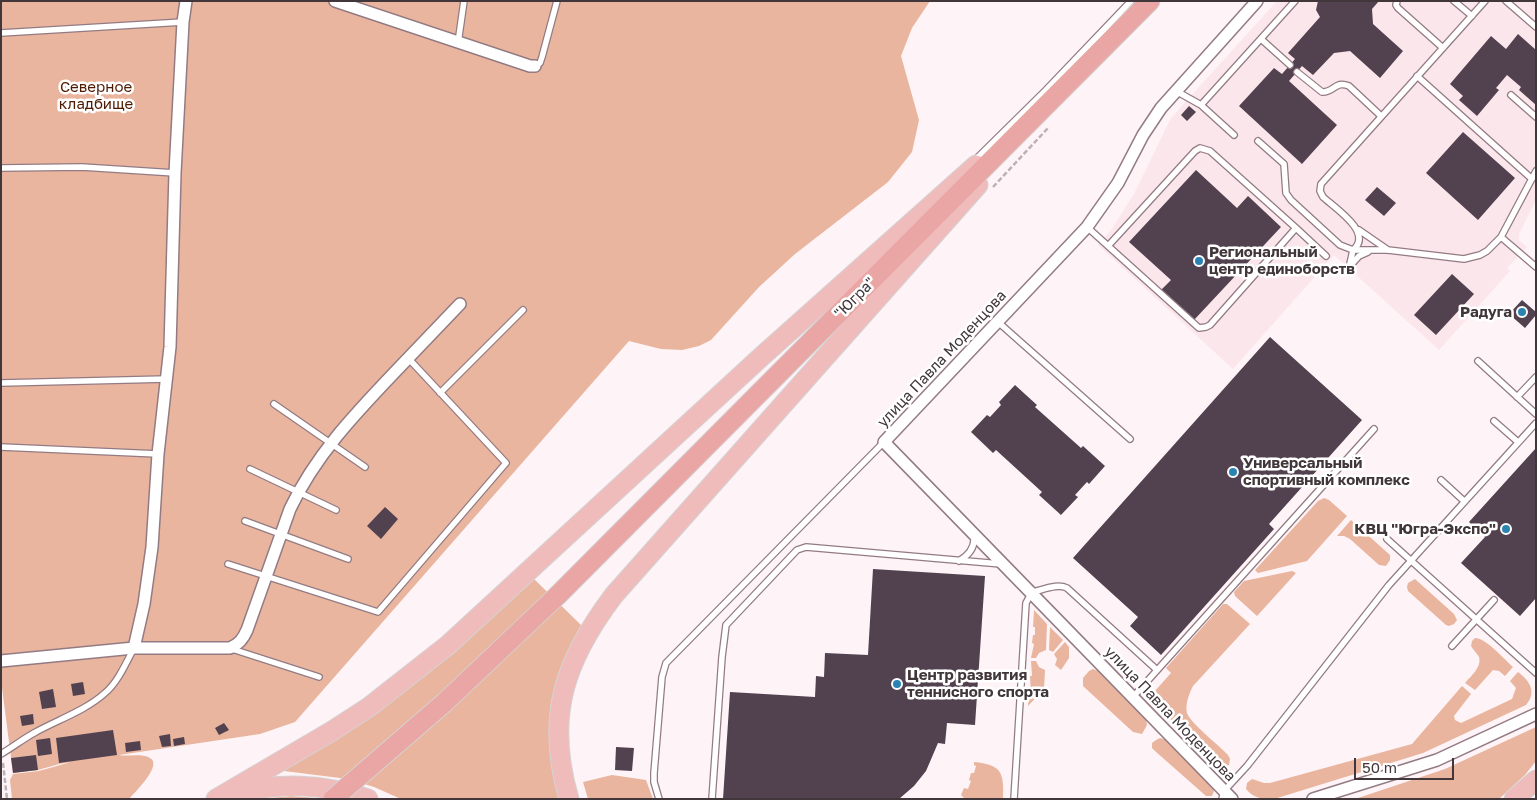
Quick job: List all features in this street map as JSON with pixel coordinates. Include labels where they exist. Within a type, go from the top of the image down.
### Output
[{"type":"highway","name":"\"Югра\"","points":[[333,799],[444,702],[558,595],[1150,1]]},
{"type":"main road","points":[[216,799],[369,707],[448,645],[918,215],[1064,89]]},
{"type":"main road","points":[[569,799],[560,758],[558,738],[561,701],[570,670],[581,644],[596,619],[627,581],[1064,89]]},
{"type":"main road","points":[[1514,799],[1536,780]]},
{"type":"main road","points":[[222,799],[260,789],[300,786],[348,792],[368,799]]},
{"type":"street","points":[[134,648],[144,604],[152,547],[158,454],[170,347],[175,172],[183,22],[186,1]]},
{"type":"street","points":[[335,1],[358,5],[458,43],[535,66]]},
{"type":"street","name":"улица Павла Моденцова","points":[[1226,796],[1032,592],[884,442],[1087,227],[1118,183],[1152,122],[1176,91],[1257,1]]},
{"type":"street","points":[[1,661],[134,648],[230,648],[237,644],[243,638],[280,534],[298,492],[318,460],[351,417],[460,304]]},
{"type":"street","points":[[1313,799],[1437,760],[1536,714]]},
{"type":"lane","points":[[458,43],[464,1]]},
{"type":"lane","points":[[535,66],[540,63],[557,1]]},
{"type":"lane","points":[[918,215],[1046,90],[1131,1]]},
{"type":"lane","points":[[1130,22],[1143,1]]},
{"type":"lane","points":[[1201,105],[1295,1]]},
{"type":"lane","points":[[1397,1],[1396,5],[1398,8],[1443,48]]},
{"type":"lane","points":[[1454,1],[1472,16]]},
{"type":"lane","points":[[1388,250],[1356,228],[1323,197],[1320,191],[1321,184],[1485,1]]},
{"type":"lane","points":[[1506,1],[1536,27]]},
{"type":"lane","points":[[1,33],[183,22]]},
{"type":"lane","points":[[1261,39],[1290,65]]},
{"type":"lane","points":[[1297,72],[1322,92],[1330,91],[1339,84],[1349,86],[1381,116]]},
{"type":"lane","points":[[1418,76],[1532,179]]},
{"type":"lane","points":[[1176,91],[1201,105],[1234,135]]},
{"type":"lane","points":[[1511,95],[1536,117]]},
{"type":"lane","points":[[1258,141],[1284,164],[1286,193],[1291,200],[1340,245],[1353,250],[1388,250],[1464,259],[1480,255],[1487,251],[1501,237],[1536,171]]},
{"type":"lane","points":[[1108,246],[1195,151],[1200,148],[1210,151],[1326,256]]},
{"type":"lane","points":[[1,168],[82,167],[175,172]]},
{"type":"lane","points":[[1087,227],[1194,325],[1202,328],[1210,325],[1296,228]]},
{"type":"lane","points":[[1356,228],[1360,234],[1360,240],[1353,250],[1349,268],[1359,256],[1375,250]]},
{"type":"lane","points":[[1501,237],[1536,267]]},
{"type":"lane","points":[[440,393],[523,310]]},
{"type":"lane","points":[[998,322],[1130,439]]},
{"type":"lane","points":[[228,564],[378,612],[506,463],[408,358]]},
{"type":"lane","points":[[1478,361],[1536,414]]},
{"type":"lane","points":[[1517,397],[1536,377]]},
{"type":"lane","points":[[1,383],[166,379]]},
{"type":"lane","points":[[274,404],[365,467]]},
{"type":"lane","points":[[1494,421],[1518,442]]},
{"type":"lane","points":[[1226,796],[1247,766],[1389,585],[1536,423]]},
{"type":"lane","points":[[1133,697],[1374,429]]},
{"type":"lane","points":[[659,799],[654,782],[654,773],[662,677],[666,663],[884,442]]},
{"type":"lane","points":[[1,448],[158,454]]},
{"type":"lane","points":[[250,469],[336,510]]},
{"type":"lane","points":[[1440,480],[1464,501]]},
{"type":"lane","points":[[245,521],[348,559]]},
{"type":"lane","points":[[959,561],[965,558],[972,549],[974,544],[973,532]]},
{"type":"lane","points":[[1387,539],[1536,673]]},
{"type":"lane","points":[[712,799],[726,625],[797,550],[806,547],[1005,565]]},
{"type":"lane","points":[[1014,799],[1026,603],[1032,592],[1056,586],[1067,588],[1157,670]]},
{"type":"lane","points":[[1452,646],[1494,600]]},
{"type":"lane","points":[[1,754],[32,734],[96,700],[118,678],[134,648]]},
{"type":"lane","points":[[230,648],[319,677]]},
{"type":"path","points":[[991,190],[1051,125]]},
{"type":"path","points":[[3,760],[7,799]]},
{"type":"shaded area","points":[[1277,1],[1536,1],[1536,200],[1519,234],[1519,240],[1527,247],[1507,268],[1510,271],[1439,350],[1334,255],[1233,369],[1098,245],[1111,230],[1134,194],[1171,118]]},
{"type":"green space","name":"Северное кладбище","points":[[1,1],[930,1],[912,28],[901,56],[919,120],[912,152],[888,182],[795,254],[759,287],[711,340],[699,346],[682,350],[661,349],[629,341],[295,722],[260,734],[119,755],[142,756],[153,761],[151,772],[147,779],[129,799],[12,799],[10,780],[13,774],[39,771],[71,762],[38,770],[13,773],[1,680]]},
{"type":"green space","points":[[1324,498],[1329,500],[1347,516],[1307,561],[1258,573],[1255,570],[1318,501]]},
{"type":"green space","points":[[1351,520],[1390,555],[1390,560],[1386,566],[1379,565],[1350,539],[1344,536],[1337,536]]},
{"type":"green space","points":[[1292,571],[1296,573],[1257,616],[1235,596],[1234,592],[1244,581]]},
{"type":"green space","points":[[532,577],[581,625],[555,685],[550,710],[552,742],[561,799],[401,799],[374,787],[348,779],[284,771],[285,768]]},
{"type":"green space","points":[[1415,579],[1454,614],[1457,620],[1454,624],[1446,625],[1408,591],[1408,583]]},
{"type":"green space","points":[[1223,604],[1227,604],[1250,624],[1193,686],[1187,706],[1187,713],[1194,723],[1228,755],[1230,759],[1229,765],[1221,770],[1216,768],[1154,702],[1155,691],[1171,673],[1166,668]]},
{"type":"green space","points":[[1034,610],[1047,624],[1046,650],[1039,653],[1036,658],[1031,658],[1034,644],[1032,643],[1033,635],[1035,635],[1035,627],[1033,627]]},
{"type":"green space","points":[[1050,627],[1063,640],[1053,652],[1049,650]]},
{"type":"green space","points":[[1475,638],[1490,645],[1513,667],[1505,676],[1499,671],[1493,670],[1475,690],[1465,683],[1475,671],[1480,661],[1471,646]]},
{"type":"green space","points":[[1065,642],[1069,647],[1069,658],[1061,670],[1055,665],[1057,659],[1054,654]]},
{"type":"green space","points":[[1031,661],[1036,661],[1039,667],[1045,670],[1044,689],[1028,706],[1029,692],[1031,692]]},
{"type":"green space","points":[[1093,669],[1101,672],[1146,719],[1147,725],[1142,734],[1133,732],[1083,686],[1083,678]]},
{"type":"green space","points":[[1518,672],[1531,687],[1531,696],[1526,705],[1423,753],[1274,799],[1255,797],[1246,789],[1247,783],[1252,779],[1270,783],[1412,744],[1462,686],[1471,694],[1454,716],[1455,720],[1461,723],[1512,699],[1516,688],[1510,681]]},
{"type":"green space","points":[[1536,727],[1536,761],[1525,775],[1499,799],[1355,799],[1445,769]]},
{"type":"green space","points":[[1160,738],[1164,739],[1213,788],[1212,796],[1206,796],[1152,748],[1152,743]]},
{"type":"green space","points":[[974,762],[990,765],[999,771],[1003,782],[1003,799],[965,799],[961,795],[964,788],[968,789],[971,773],[974,773],[976,766]]},
{"type":"green space","points":[[612,775],[646,780],[653,799],[588,799],[583,782]]},
{"type":"green space","points":[[291,796],[329,799],[259,799]]},
{"type":"building","points":[[1318,1],[1379,1],[1372,9],[1373,24],[1403,51],[1380,78],[1350,51],[1334,53],[1313,75],[1302,66],[1289,81],[1337,125],[1302,164],[1239,106],[1274,68],[1282,74],[1295,59],[1288,53],[1320,17],[1316,10]]},
{"type":"building","points":[[1518,34],[1536,50],[1536,105],[1519,90],[1521,87],[1507,75],[1496,88],[1499,90],[1477,116],[1459,100],[1463,96],[1450,84],[1491,36],[1506,49]]},
{"type":"building","points":[[1189,106],[1196,112],[1187,121],[1181,115]]},
{"type":"building","points":[[1463,132],[1515,178],[1478,220],[1426,173]]},
{"type":"building","name":"Региональный центр единоборств","points":[[1196,170],[1237,208],[1248,196],[1281,227],[1194,320],[1161,290],[1171,280],[1129,242]]},
{"type":"building","points":[[1377,187],[1396,203],[1384,216],[1365,200]]},
{"type":"building","points":[[1452,274],[1474,294],[1436,335],[1414,315]]},
{"type":"building","points":[[1522,300],[1536,312],[1536,315],[1525,328],[1509,314]]},
{"type":"building","name":"Универсальный спортивный комплекс","points":[[1270,337],[1362,420],[1269,524],[1274,529],[1161,655],[1130,626],[1138,617],[1073,558]]},
{"type":"building","points":[[1015,385],[1037,405],[1035,407],[1081,448],[1083,446],[1105,466],[1089,484],[1087,482],[1075,495],[1078,497],[1061,515],[1039,495],[1042,492],[996,450],[993,453],[971,432],[987,415],[990,417],[1001,405],[999,402]]},
{"type":"building","name":"КВЦ \"Югра-Экспо\"","points":[[1536,448],[1536,598],[1520,616],[1461,563],[1485,537],[1469,522]]},
{"type":"building","points":[[385,507],[398,519],[381,539],[367,526]]},
{"type":"building","name":"Центр развития теннисного спорта","points":[[873,569],[985,576],[975,725],[947,723],[945,744],[938,743],[926,771],[914,786],[899,799],[723,799],[730,692],[815,697],[816,676],[824,677],[825,653],[868,655]]},
{"type":"building","points":[[83,682],[85,694],[73,696],[71,684]]},
{"type":"building","points":[[53,689],[56,707],[42,709],[39,692]]},
{"type":"building","points":[[33,714],[34,724],[22,726],[20,716]]},
{"type":"building","points":[[224,723],[229,730],[219,735],[215,728]]},
{"type":"building","points":[[113,730],[117,755],[59,763],[56,738]]},
{"type":"building","points":[[170,734],[171,746],[162,747],[159,736]]},
{"type":"building","points":[[184,737],[185,744],[174,746],[173,739]]},
{"type":"building","points":[[50,738],[52,754],[38,756],[36,740]]},
{"type":"building","points":[[140,741],[141,750],[126,752],[125,743]]},
{"type":"building","points":[[616,747],[634,748],[632,771],[615,770]]},
{"type":"building","points":[[36,755],[38,770],[13,773],[11,758]]},
{"type":"place","name":"Региональный центр единоборств","points":[[1199,261]]},
{"type":"place","name":"Радуга","points":[[1522,312]]},
{"type":"place","name":"Универсальный спортивный комплекс","points":[[1233,472]]},
{"type":"place","name":"КВЦ \"Югра-Экспо\"","points":[[1506,529]]},
{"type":"place","name":"Центр развития теннисного спорта","points":[[897,684]]}]
